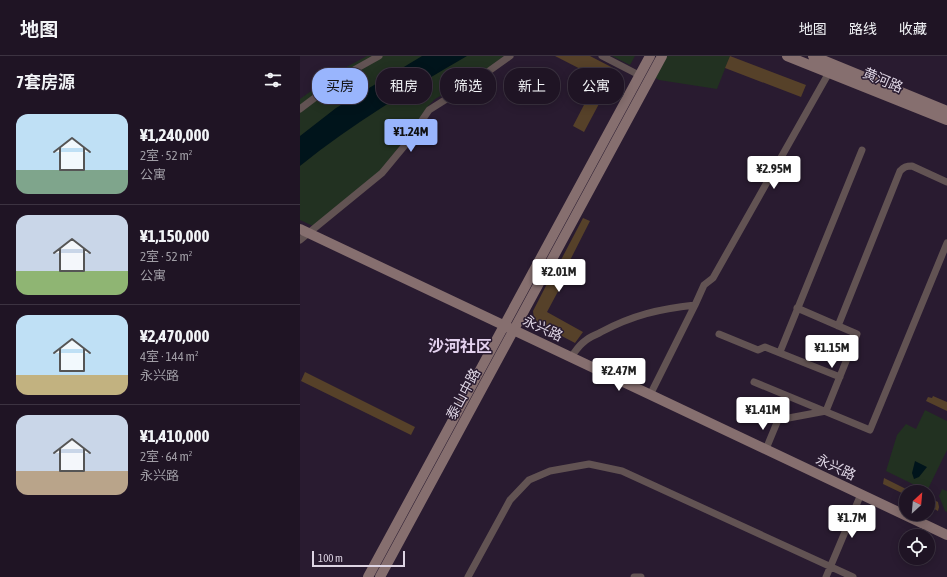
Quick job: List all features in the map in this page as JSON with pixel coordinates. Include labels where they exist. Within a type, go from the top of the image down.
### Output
[{"type":"main road","name":"泰山中路","points":[[368,577],[650,56]]},
{"type":"main road","name":"泰山中路","points":[[380,577],[662,56]]},
{"type":"main road","name":"黄河路","points":[[787,56],[831,68],[947,111]]},
{"type":"main road","name":"黄河路","points":[[813,56],[831,68],[919,110],[947,120]]},
{"type":"main road","name":"永兴路","points":[[304,231],[947,535]]},
{"type":"street","points":[[300,109],[345,75],[378,56]]},
{"type":"street","points":[[300,240],[304,231],[382,173],[406,144],[429,110],[475,82],[510,56]]},
{"type":"street","points":[[602,56],[639,75]]},
{"type":"street","points":[[650,395],[704,285],[713,278],[831,68]]},
{"type":"street","points":[[780,352],[862,150]]},
{"type":"street","points":[[838,326],[900,172],[903,168],[912,166],[947,182]]},
{"type":"street","points":[[754,382],[870,430],[947,244]]},
{"type":"street","points":[[571,357],[584,341],[631,318],[670,308],[695,306]]},
{"type":"street","points":[[798,308],[857,334],[826,411]]},
{"type":"street","points":[[719,334],[758,350],[765,347],[780,352],[840,377]]},
{"type":"street","points":[[766,449],[778,420],[826,411]]},
{"type":"street","points":[[468,577],[510,500],[520,487],[529,480],[550,471],[589,464],[622,471],[853,577]]},
{"type":"street","points":[[826,577],[861,494]]},
{"type":"street","points":[[634,577],[641,577]]},
{"type":"green space","points":[[367,56],[504,56],[488,68],[440,68],[440,96],[432,102],[432,68],[376,68],[376,104],[430,104],[380,171],[313,226],[300,220],[300,99],[312,90],[312,104],[368,104],[368,68],[345,68]]},
{"type":"green space","points":[[612,56],[635,56],[630,65]]},
{"type":"green space","points":[[666,56],[730,56],[717,89],[659,80],[654,77]]},
{"type":"green space","points":[[925,410],[947,421],[947,450],[930,485],[915,485],[886,471],[897,435],[906,424],[916,429]]},
{"type":"green space","points":[[942,489],[947,491],[947,512],[945,511],[939,496]]},
{"type":"water","points":[[422,56],[467,56],[446,68],[440,68],[440,72],[432,76],[432,68],[402,68]]},
{"type":"water","points":[[376,84],[376,104],[388,104],[340,136],[300,166],[300,136],[343,104],[368,104],[368,89]]},
{"type":"water","points":[[915,461],[927,467],[919,477],[914,479],[912,473]]},
{"type":"building","points":[[555,56],[590,56],[613,68],[578,68]]},
{"type":"building","points":[[730,56],[806,85],[801,97],[725,68]]},
{"type":"building","points":[[584,104],[599,104],[584,132],[573,126]]},
{"type":"building","points":[[583,218],[590,221],[560,280],[563,282],[547,312],[583,332],[575,343],[539,324],[534,319],[533,311]]},
{"type":"building","points":[[305,372],[415,427],[411,435],[301,381]]},
{"type":"building","points":[[933,396],[947,402],[947,411],[926,401],[928,397],[932,398]]},
{"type":"building","points":[[884,478],[899,486],[899,492],[883,484]]},
{"type":"building","points":[[935,500],[938,502],[938,511],[935,509]]},
{"type":"district","name":"沙河社区","points":[[460,346]]}]
